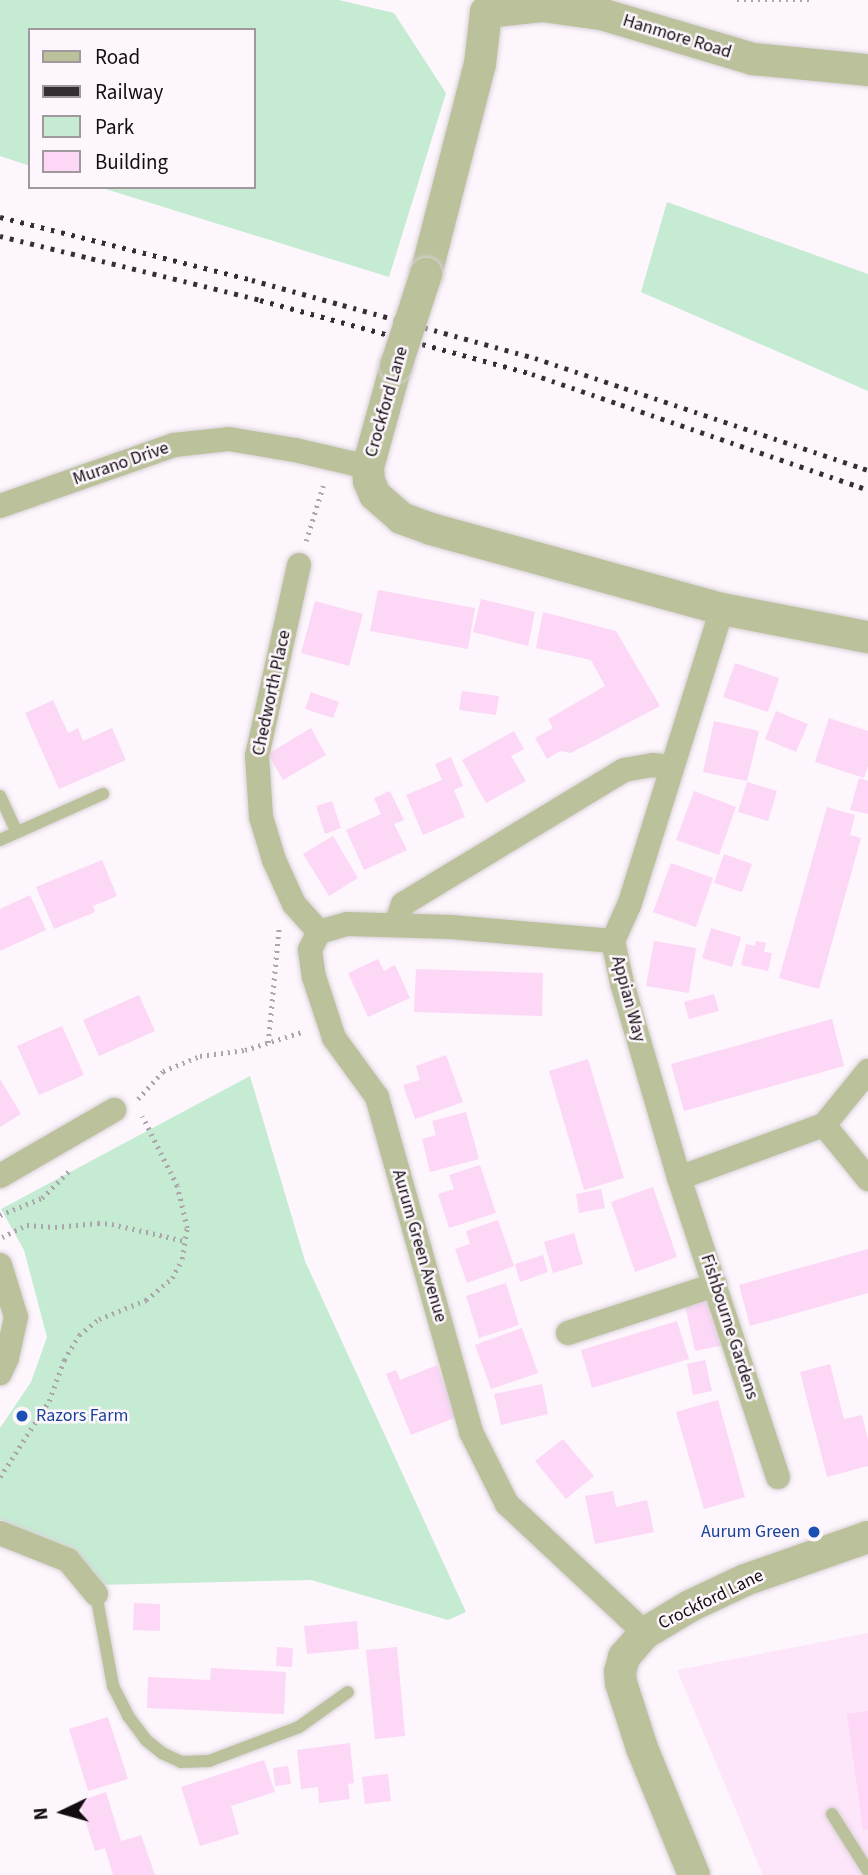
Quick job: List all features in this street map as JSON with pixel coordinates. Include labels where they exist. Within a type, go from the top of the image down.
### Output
[{"type":"street","name":"Hanmore Road","points":[[477,6],[542,6],[601,14],[753,59],[868,70]]},
{"type":"street","name":"Crockford Lane","points":[[477,6],[480,64],[426,274],[396,366],[368,467],[369,481],[375,495],[391,511],[415,524],[722,608],[868,638]]},
{"type":"street","name":"Murano Drive","points":[[0,506],[174,445],[229,439],[368,467]]},
{"type":"street","name":"Chedworth Place","points":[[299,565],[257,756],[261,817],[274,860],[294,904],[319,932]]},
{"type":"street","name":"Appian Way","points":[[679,1178],[621,983],[613,942],[629,905],[722,608]]},
{"type":"street","points":[[396,925],[404,904],[625,770],[653,765],[672,767]]},
{"type":"street","points":[[319,932],[346,924],[396,925],[613,942]]},
{"type":"street","name":"Aurum Green Avenue","points":[[319,932],[310,950],[314,977],[334,1038],[377,1097],[471,1432],[508,1504],[645,1633]]},
{"type":"street","points":[[679,1178],[824,1125],[868,1071]]},
{"type":"street","points":[[0,1176],[114,1110]]},
{"type":"street","points":[[824,1125],[868,1179]]},
{"type":"street","name":"Fishbourne Gardens","points":[[679,1178],[778,1477]]},
{"type":"street","points":[[0,1265],[16,1317],[7,1358],[0,1373]]},
{"type":"street","points":[[568,1333],[715,1285]]},
{"type":"street","points":[[0,1533],[68,1560],[96,1594]]},
{"type":"street","name":"Crockford Lane","points":[[694,1875],[642,1748],[621,1683],[620,1672],[624,1657],[645,1633],[690,1606],[745,1580],[868,1537]]},
{"type":"lane","points":[[0,840],[103,794]]},
{"type":"lane","points":[[0,796],[16,831]]},
{"type":"lane","points":[[96,1594],[103,1616],[105,1655],[113,1686],[128,1716],[146,1740],[162,1753],[181,1762],[209,1760],[299,1727],[348,1692]]},
{"type":"lane","points":[[832,1814],[868,1871]]},
{"type":"path","points":[[737,0],[811,0]]},
{"type":"path","points":[[299,565],[323,486]]},
{"type":"path","points":[[268,1043],[280,916]]},
{"type":"path","points":[[163,1071],[200,1056],[245,1051],[302,1032]]},
{"type":"path","points":[[0,1477],[50,1401],[64,1360],[79,1335],[100,1320],[146,1300],[172,1278],[182,1259],[187,1228],[177,1186],[141,1115]]},
{"type":"path","points":[[0,1238],[27,1225],[55,1227],[98,1223],[185,1241]]},
{"type":"shaded area","points":[[868,1633],[868,1875],[763,1875],[677,1670]]},
{"type":"green space","points":[[0,0],[339,0],[394,13],[446,93],[389,277],[105,189],[256,189],[256,28],[28,28],[28,165],[0,156]]},
{"type":"green space","points":[[667,202],[868,274],[868,391],[641,292]]},
{"type":"green space","points":[[250,1076],[305,1261],[466,1612],[448,1620],[311,1580],[98,1585],[73,1552],[0,1519],[0,1428],[31,1382],[47,1337],[24,1250],[1,1209]]},
{"type":"building","points":[[378,590],[475,608],[468,649],[370,631]]},
{"type":"building","points":[[481,599],[535,612],[528,646],[473,632]]},
{"type":"building","points":[[315,601],[363,614],[349,666],[301,653]]},
{"type":"building","points":[[543,612],[616,631],[660,706],[571,753],[560,751],[547,759],[535,738],[553,728],[548,719],[605,686],[591,660],[536,648]]},
{"type":"building","points":[[735,663],[779,678],[768,712],[723,697]]},
{"type":"building","points":[[462,691],[499,696],[496,715],[459,710]]},
{"type":"building","points":[[311,692],[339,702],[333,718],[305,709]]},
{"type":"building","points":[[53,700],[68,733],[78,728],[83,741],[112,728],[126,760],[59,789],[25,713]]},
{"type":"building","points":[[776,711],[808,724],[796,752],[765,739]]},
{"type":"building","points":[[829,718],[868,731],[868,766],[864,778],[815,762]]},
{"type":"building","points":[[714,721],[759,731],[747,781],[703,772]]},
{"type":"building","points":[[311,728],[326,755],[283,780],[268,754]]},
{"type":"building","points":[[514,731],[524,749],[511,756],[526,781],[486,803],[462,760]]},
{"type":"building","points":[[451,757],[463,786],[454,790],[465,817],[423,835],[406,795],[442,780],[435,764]]},
{"type":"building","points":[[859,778],[868,781],[868,814],[850,810]]},
{"type":"building","points":[[747,782],[777,791],[768,821],[738,812]]},
{"type":"building","points":[[390,791],[404,820],[394,824],[407,850],[364,870],[346,830],[381,814],[374,798]]},
{"type":"building","points":[[694,791],[736,807],[719,855],[676,840]]},
{"type":"building","points":[[332,801],[341,828],[325,834],[316,806]]},
{"type":"building","points":[[827,807],[855,815],[850,835],[861,838],[819,989],[779,978]]},
{"type":"building","points":[[333,836],[358,878],[329,896],[303,854]]},
{"type":"building","points":[[724,854],[752,864],[742,892],[714,883]]},
{"type":"building","points":[[102,860],[117,896],[93,906],[95,912],[54,929],[36,887]]},
{"type":"building","points":[[671,863],[713,878],[696,927],[653,912]]},
{"type":"building","points":[[30,895],[46,930],[0,951],[0,909]]},
{"type":"building","points":[[711,928],[741,937],[732,967],[702,958]]},
{"type":"building","points":[[654,941],[696,948],[689,993],[646,986]]},
{"type":"building","points":[[756,941],[766,943],[764,952],[772,953],[768,971],[741,965],[746,944],[755,946]]},
{"type":"building","points":[[378,959],[384,971],[395,965],[410,998],[368,1017],[348,973]]},
{"type":"building","points":[[416,969],[543,973],[542,1016],[414,1012]]},
{"type":"building","points":[[714,994],[719,1011],[689,1019],[684,1002]]},
{"type":"building","points":[[139,995],[155,1031],[99,1056],[83,1020]]},
{"type":"building","points":[[832,1019],[844,1066],[684,1111],[671,1064]]},
{"type":"building","points":[[62,1026],[84,1075],[39,1095],[17,1046]]},
{"type":"building","points":[[446,1055],[463,1102],[415,1119],[403,1085],[420,1080],[416,1066]]},
{"type":"building","points":[[588,1059],[624,1178],[584,1190],[549,1071]]},
{"type":"building","points":[[0,1079],[21,1114],[0,1127]]},
{"type":"building","points":[[466,1112],[479,1159],[430,1172],[422,1139],[436,1135],[432,1121]]},
{"type":"building","points":[[480,1165],[496,1213],[449,1228],[438,1194],[454,1189],[449,1175]]},
{"type":"building","points":[[653,1187],[677,1257],[635,1272],[611,1202]]},
{"type":"building","points":[[601,1189],[605,1208],[579,1213],[576,1194]]},
{"type":"building","points":[[498,1220],[514,1266],[467,1283],[455,1249],[470,1244],[466,1231]]},
{"type":"building","points":[[574,1233],[583,1264],[553,1273],[544,1242]]},
{"type":"building","points":[[868,1249],[868,1293],[750,1326],[739,1285]]},
{"type":"building","points":[[543,1255],[548,1272],[520,1282],[515,1264]]},
{"type":"building","points":[[506,1283],[519,1325],[479,1338],[466,1296]]},
{"type":"building","points":[[718,1290],[729,1344],[695,1351],[683,1297]]},
{"type":"building","points":[[677,1321],[689,1359],[592,1388],[581,1350]]},
{"type":"building","points":[[522,1328],[538,1373],[491,1389],[475,1345]]},
{"type":"building","points":[[705,1360],[712,1391],[693,1395],[687,1364]]},
{"type":"building","points":[[830,1364],[844,1419],[862,1415],[868,1440],[868,1466],[827,1477],[800,1372]]},
{"type":"building","points":[[437,1365],[457,1417],[411,1435],[386,1374],[396,1370],[400,1380]]},
{"type":"building","points":[[542,1384],[548,1414],[501,1425],[494,1394]]},
{"type":"building","points":[[718,1400],[745,1497],[704,1509],[676,1412]]},
{"type":"building","points":[[563,1439],[594,1476],[566,1499],[535,1461]]},
{"type":"building","points":[[613,1491],[616,1507],[647,1500],[654,1532],[595,1544],[585,1496]]},
{"type":"building","points":[[134,1603],[160,1604],[160,1631],[133,1630]]},
{"type":"building","points":[[357,1621],[359,1649],[307,1654],[304,1626]]},
{"type":"building","points":[[277,1647],[293,1648],[292,1667],[276,1666]]},
{"type":"building","points":[[397,1647],[405,1736],[375,1739],[366,1650]]},
{"type":"building","points":[[211,1668],[286,1672],[284,1714],[147,1708],[148,1677],[210,1680]]},
{"type":"building","points":[[868,1711],[868,1829],[863,1830],[847,1714]]},
{"type":"building","points":[[108,1717],[128,1779],[88,1791],[69,1729]]},
{"type":"building","points":[[350,1743],[354,1783],[348,1784],[350,1799],[319,1803],[318,1787],[301,1789],[297,1750]]},
{"type":"building","points":[[264,1760],[275,1792],[231,1806],[239,1834],[200,1846],[181,1787]]},
{"type":"building","points":[[288,1766],[291,1784],[275,1786],[273,1768]]},
{"type":"building","points":[[388,1774],[391,1801],[365,1804],[362,1777]]},
{"type":"building","points":[[106,1792],[121,1841],[141,1835],[155,1875],[113,1875],[105,1848],[95,1851],[79,1801]]},
{"type":"railway","points":[[0,217],[252,280],[535,358],[868,470]]},
{"type":"railway","points":[[0,236],[260,300],[532,374],[868,490]]},
{"type":"place","name":"Razors Farm","points":[[22,1416]]},
{"type":"place","name":"Aurum Green","points":[[814,1532]]}]
